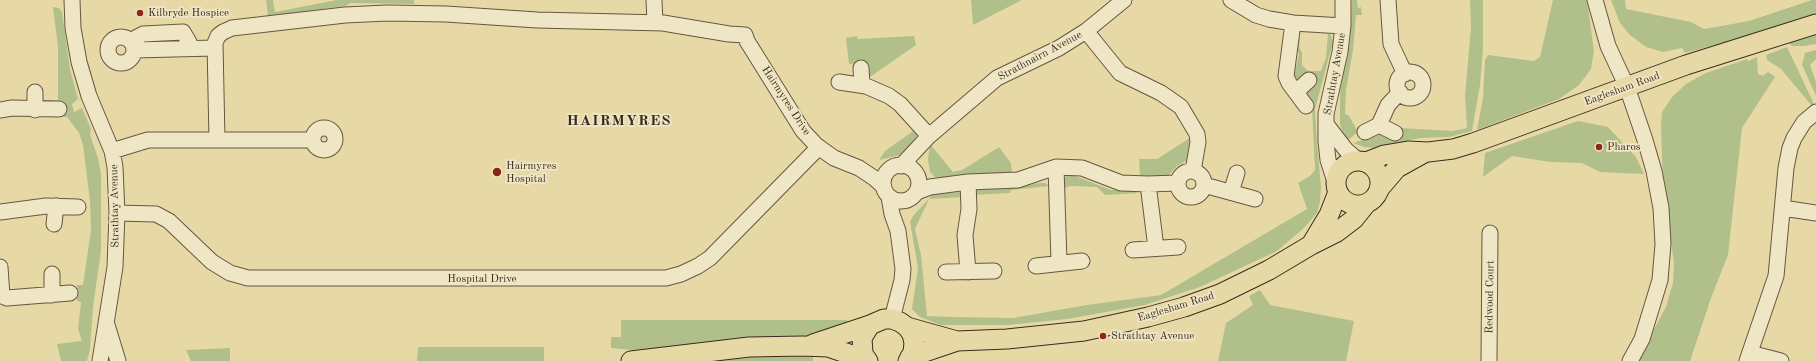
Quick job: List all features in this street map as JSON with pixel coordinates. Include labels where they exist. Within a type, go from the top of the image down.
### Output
[{"type":"main road","name":"Eaglesham Road","points":[[1362,162],[1384,155],[1408,151],[1428,152],[1453,149],[1473,143],[1723,53],[1816,24]]},
{"type":"main road","name":"Eaglesham Road","points":[[1379,189],[1397,168],[1428,152]]},
{"type":"main road","points":[[1362,162],[1376,170],[1379,176],[1379,189],[1372,200],[1366,204],[1359,205],[1346,202],[1337,189],[1338,173],[1342,167],[1347,164],[1362,162]]},
{"type":"main road","name":"Eaglesham Road","points":[[1311,245],[1329,215],[1337,189]]},
{"type":"main road","name":"Eaglesham Road","points":[[900,323],[957,340],[1006,339],[1077,332],[1148,317],[1184,307],[1220,294],[1269,270],[1311,245],[1337,232],[1354,219],[1366,204]]},
{"type":"main road","points":[[808,346],[884,319],[900,323],[912,334],[914,343],[909,360]]},
{"type":"main road","points":[[867,360],[862,346],[862,338],[870,325]]},
{"type":"main road","name":"Eaglesham Road","points":[[909,360],[957,340]]},
{"type":"main road","points":[[631,361],[749,347],[808,346],[828,347],[867,360]]},
{"type":"street","name":"Strathtay Avenue","points":[[72,0],[73,28],[79,62],[89,96],[112,151],[115,167],[117,213],[115,267],[100,361]]},
{"type":"street","points":[[217,140],[215,48],[218,36],[232,28],[345,15],[442,14],[537,20],[655,23],[654,0]]},
{"type":"street","points":[[1231,0],[1256,15],[1269,19],[1293,23],[1343,26]]},
{"type":"street","name":"Strathtay Avenue","points":[[1337,189],[1328,160],[1326,124],[1328,103],[1337,69],[1343,26],[1343,0]]},
{"type":"street","points":[[1388,0],[1391,44],[1405,74]]},
{"type":"street","points":[[1594,0],[1608,46],[1627,87],[1654,171],[1662,208],[1663,244],[1660,280],[1642,339],[1630,361]]},
{"type":"street","name":"Strathnairn Avenue","points":[[900,323],[902,258],[898,231],[886,192],[885,176],[997,78],[1059,48],[1086,31],[1116,3]]},
{"type":"street","name":"Hairmyres Drive","points":[[655,23],[693,27],[729,34],[745,34],[747,41],[803,131],[819,147],[834,158],[859,168],[874,178],[886,192]]},
{"type":"street","points":[[1293,23],[1286,76],[1288,83],[1306,106]]},
{"type":"street","points":[[1086,31],[1120,73],[1161,93],[1181,107],[1197,134],[1198,142],[1193,171]]},
{"type":"street","points":[[132,46],[189,49],[215,48]]},
{"type":"street","points":[[861,68],[862,85]]},
{"type":"street","points":[[1411,72],[1418,75],[1423,86],[1420,94],[1412,98],[1404,96],[1400,92],[1398,84],[1401,77],[1411,72]]},
{"type":"street","points":[[1296,92],[1309,80]]},
{"type":"street","points":[[839,82],[862,85],[877,90],[900,104],[925,141]]},
{"type":"street","points":[[35,92],[35,110]]},
{"type":"street","points":[[1366,132],[1379,125],[1388,105],[1394,96],[1400,92]]},
{"type":"street","points":[[0,110],[12,108],[35,110],[59,109]]},
{"type":"street","points":[[1781,361],[1749,357],[1776,276],[1786,168],[1790,148],[1802,125],[1816,112]]},
{"type":"street","name":"Strathtay Avenue","points":[[1326,124],[1346,150],[1362,162]]},
{"type":"street","points":[[1379,125],[1395,133]]},
{"type":"street","points":[[112,151],[148,140],[312,140]]},
{"type":"street","name":"Strathnairn Avenue","points":[[898,231],[903,207],[913,196],[919,186],[917,174],[925,141]]},
{"type":"street","name":"Hospital Drive","points":[[117,213],[156,214],[169,221],[212,262],[230,273],[248,278],[292,280],[666,278],[681,274],[698,266],[710,258],[819,147]]},
{"type":"street","points":[[895,168],[908,167],[917,174],[942,185]]},
{"type":"street","points":[[886,192],[899,201],[942,185],[968,182],[1018,180],[1056,167],[1082,168],[1122,183],[1148,184],[1178,182]]},
{"type":"street","points":[[1056,167],[1060,262]]},
{"type":"street","name":"Hairmyres Drive","points":[[859,168],[895,168]]},
{"type":"street","points":[[1193,171],[1200,174],[1204,185],[1200,193],[1193,197],[1181,192],[1178,182],[1182,174],[1193,171]]},
{"type":"street","points":[[1231,192],[1237,173]]},
{"type":"street","points":[[968,182],[969,209],[965,235],[968,272]]},
{"type":"street","points":[[1148,184],[1156,248]]},
{"type":"street","points":[[1204,185],[1255,199]]},
{"type":"street","points":[[0,212],[56,206],[78,207]]},
{"type":"street","points":[[54,224],[56,206]]},
{"type":"street","points":[[1783,208],[1816,213]]},
{"type":"street","name":"Redwood Court","points":[[1489,361],[1490,233]]},
{"type":"street","points":[[1133,250],[1178,247]]},
{"type":"street","points":[[1036,266],[1060,262],[1082,261]]},
{"type":"street","points":[[0,267],[2,296],[13,298],[70,293]]},
{"type":"street","points":[[946,272],[994,271]]},
{"type":"street","points":[[52,274],[52,295]]},
{"type":"street","name":"Strathtay Avenue","points":[[106,322],[118,361]]},
{"type":"green space","points":[[266,0],[273,0],[275,12],[337,0],[414,0],[414,4],[350,3],[346,6],[268,16]]},
{"type":"green space","points":[[971,0],[1022,0],[973,25]]},
{"type":"green space","points":[[1352,0],[1357,0],[1358,8],[1361,7],[1362,15],[1356,15],[1353,50],[1346,90],[1345,114],[1349,116],[1358,132],[1348,140],[1340,125],[1340,92],[1351,36]]},
{"type":"green space","points":[[1470,0],[1483,0],[1483,49],[1480,85],[1472,131],[1449,137],[1420,138],[1373,148],[1364,147],[1353,143],[1383,133],[1395,138],[1400,128],[1453,131],[1467,128],[1465,96],[1471,27]]},
{"type":"green space","points":[[1553,0],[1587,0],[1594,51],[1591,69],[1579,85],[1559,99],[1477,130],[1483,98],[1485,60],[1488,55],[1534,61],[1540,57]]},
{"type":"green space","points":[[1611,0],[1625,0],[1626,9],[1691,22],[1704,29],[1749,21],[1812,0],[1816,0],[1816,16],[1782,27],[1685,53],[1682,48],[1663,52],[1646,47],[1630,35],[1620,23]]},
{"type":"green space","points":[[53,7],[59,8],[62,12],[70,69],[78,99],[72,104],[74,112],[82,108],[91,129],[90,135],[98,158],[101,173],[101,251],[93,307],[90,349],[87,361],[61,361],[57,344],[82,341],[78,329],[81,302],[77,301],[77,285],[83,285],[91,230],[90,201],[83,145],[79,133],[67,117],[64,117],[63,101],[58,101],[58,47]]},
{"type":"green space","points":[[1328,33],[1331,35],[1333,42],[1315,109],[1321,187],[1320,202],[1317,213],[1305,227],[1277,251],[1200,287],[1145,305],[1067,319],[1008,325],[941,325],[920,317],[912,309],[918,268],[910,222],[913,216],[934,193],[960,192],[963,197],[929,199],[915,229],[921,255],[927,316],[1013,318],[1087,305],[1161,295],[1307,209],[1298,183],[1310,176],[1315,170],[1312,108],[1298,80],[1292,74],[1295,72],[1299,54],[1296,47],[1297,38],[1300,39],[1299,47],[1302,53],[1302,65],[1308,71],[1321,71],[1326,58]]},
{"type":"green space","points":[[1816,34],[1816,44],[1792,46],[1789,43]]},
{"type":"green space","points":[[857,36],[858,39],[914,36],[916,45],[870,77],[867,76],[863,63],[849,64],[846,38]]},
{"type":"green space","points":[[1787,47],[1814,104],[1812,106],[1781,69],[1767,60],[1766,55]]},
{"type":"green space","points":[[1816,50],[1816,59],[1810,65],[1816,82],[1816,96],[1802,65],[1805,53]]},
{"type":"green space","points":[[1757,57],[1758,74],[1763,76],[1768,72],[1775,77],[1742,128],[1728,255],[1711,298],[1690,361],[1637,361],[1666,307],[1673,283],[1674,263],[1663,184],[1662,112],[1673,96],[1686,84],[1706,73]]},
{"type":"green space","points":[[1578,121],[1608,127],[1636,157],[1644,174],[1600,172],[1582,163],[1550,162],[1512,156],[1483,177],[1485,153]]},
{"type":"green space","points":[[916,129],[918,134],[905,154],[879,160],[885,151]]},
{"type":"green space","points":[[1190,138],[1186,161],[1177,166],[1168,176],[1140,176],[1139,159],[1157,159]]},
{"type":"green space","points":[[930,144],[953,172],[962,170],[999,147],[1011,163],[1012,173],[986,173],[948,178],[935,177],[930,172],[928,160]]},
{"type":"green space","points":[[1066,176],[1075,176],[1111,190],[1130,190],[1138,193],[1105,195],[1097,187],[1070,186],[1062,189],[1063,179]]},
{"type":"green space","points":[[1045,183],[1049,186],[1011,190],[1010,193],[973,195],[973,192],[978,187],[1005,189]]},
{"type":"green space","points":[[1260,290],[1270,305],[1354,321],[1346,361],[1218,361],[1226,323],[1253,305],[1249,296]]},
{"type":"green space","points":[[621,320],[847,320],[848,325],[804,338],[642,351],[611,348],[611,337],[621,337]]},
{"type":"green space","points":[[418,347],[544,347],[544,361],[417,361]]},
{"type":"green space","points":[[230,348],[230,361],[191,361],[186,350]]},
{"type":"green space","points":[[743,355],[813,357],[813,361],[703,361]]},
{"type":"place","name":"Kilbryde Hospice","points":[[140,13]]},
{"type":"place","name":"Pharos","points":[[1599,147]]},
{"type":"place","name":"Hairmyres Hospital","points":[[497,172]]},
{"type":"place","name":"Strathtay Avenue","points":[[1103,336]]},
{"type":"district","name":"HAIRMYRES","points":[[619,121]]}]
